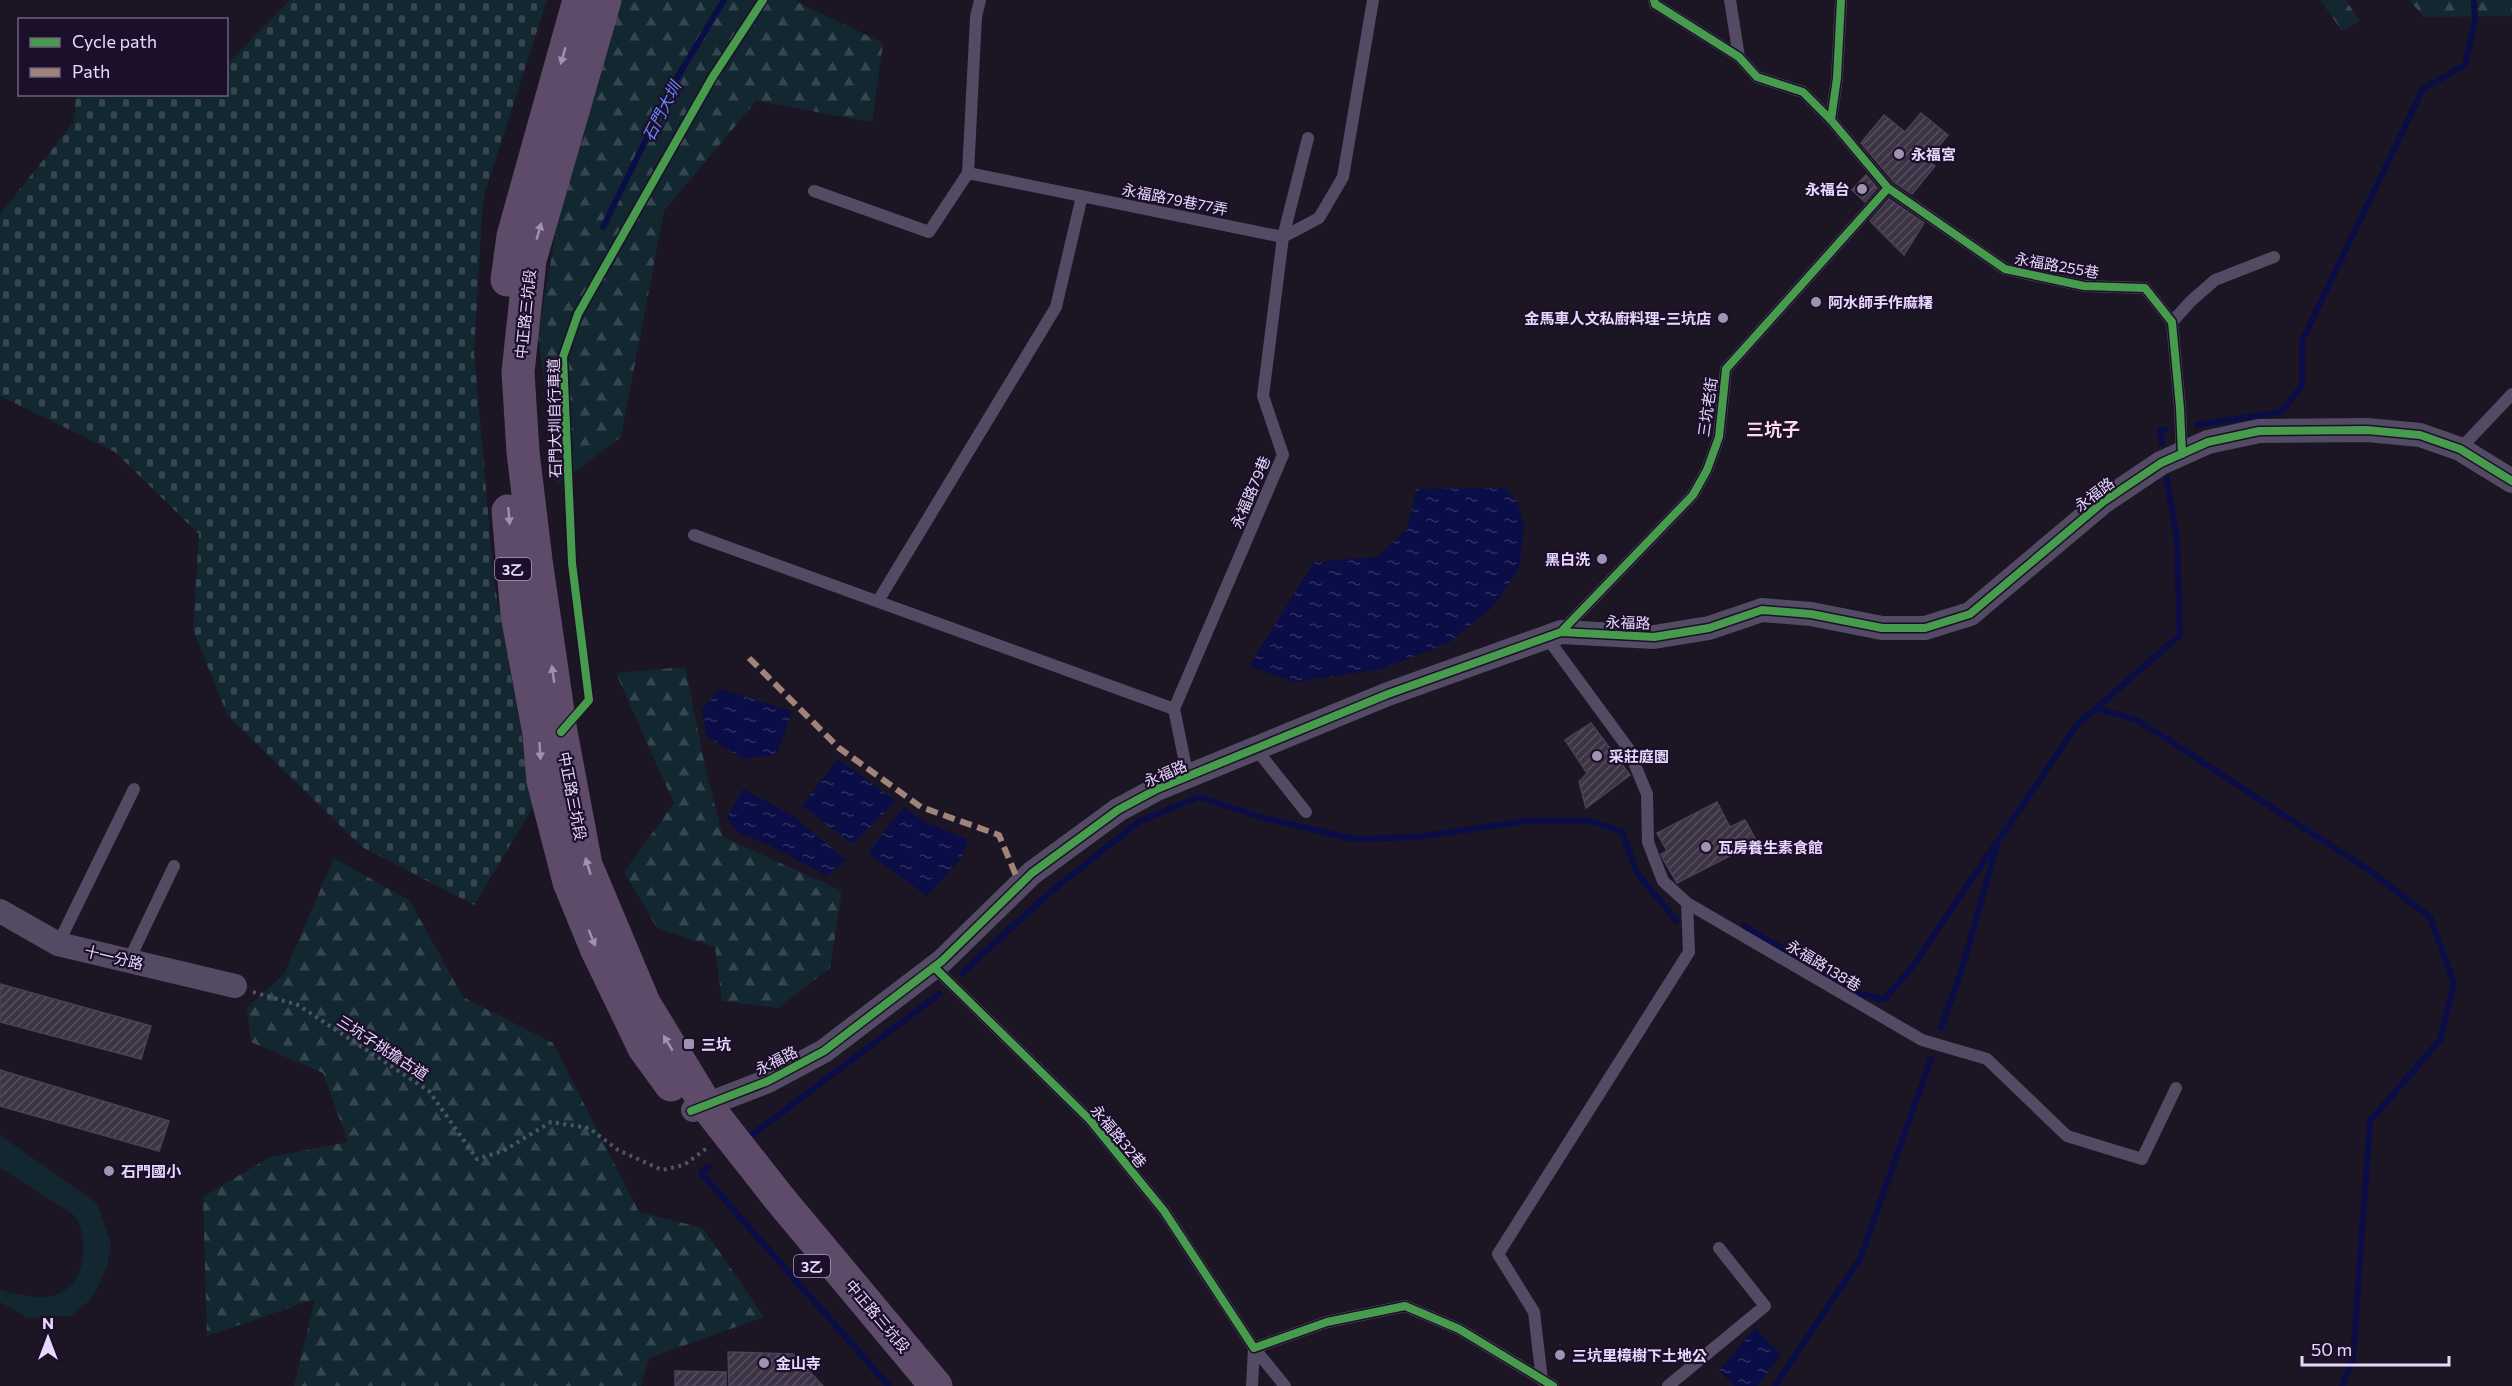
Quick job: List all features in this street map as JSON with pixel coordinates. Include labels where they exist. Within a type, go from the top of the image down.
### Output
[{"type":"main road","name":"中正路三坑段","points":[[579,0],[513,236],[500,328],[503,448],[518,615],[539,734],[543,781],[569,882],[596,948],[644,1048],[779,1198],[936,1386]]},
{"type":"main road","name":"中正路三坑段","points":[[604,0],[530,260],[518,372],[523,452],[561,732],[586,865],[644,1003],[714,1143],[735,1175],[914,1386]]},
{"type":"street","name":"永福路","points":[[698,1108],[768,1081],[824,1051],[934,967],[1032,873],[1118,810],[1157,789],[1388,694],[1554,635],[1654,637],[1709,628],[1762,610],[1810,614],[1882,628],[1925,628],[1970,614],[2103,501],[2161,463],[2208,442],[2259,431],[2367,430],[2420,435],[2460,449],[2512,481]]},
{"type":"street","name":"十一分路","points":[[0,911],[58,945],[236,986]]},
{"type":"lane","points":[[814,190],[929,232],[968,173],[976,17],[980,0]]},
{"type":"lane","points":[[1283,237],[1319,218],[1343,177],[1373,0]]},
{"type":"lane","name":"永福路255巷","points":[[1654,0],[1655,4],[1739,57],[1757,77],[1803,92],[1831,120],[1887,188],[2005,269],[2084,286],[2145,288],[2172,322]]},
{"type":"lane","points":[[1730,0],[1739,57]]},
{"type":"lane","points":[[1831,120],[1837,78],[1841,0]]},
{"type":"lane","name":"永福路79巷","points":[[1174,709],[1283,454],[1263,396],[1283,237],[1308,138]]},
{"type":"lane","name":"永福路79巷77弄","points":[[968,173],[1283,237]]},
{"type":"lane","name":"三坑老街","points":[[1554,635],[1693,495],[1707,470],[1719,437],[1726,369],[1887,188]]},
{"type":"lane","points":[[878,601],[1056,307],[1082,196]]},
{"type":"lane","points":[[2182,454],[2172,322],[2190,301],[2215,280],[2274,257]]},
{"type":"lane","points":[[2460,449],[2512,394]]},
{"type":"lane","points":[[694,535],[1174,709],[1188,777]]},
{"type":"lane","name":"永福路138巷","points":[[1554,635],[1628,748],[1647,794],[1647,842],[1663,881],[1688,903],[1922,1040],[1987,1059],[2067,1136],[2142,1159],[2176,1088]]},
{"type":"lane","points":[[1256,749],[1306,812]]},
{"type":"lane","points":[[58,945],[134,789]]},
{"type":"lane","points":[[129,960],[174,866]]},
{"type":"lane","points":[[1548,1383],[1534,1312],[1498,1254],[1689,952],[1688,903]]},
{"type":"lane","name":"永福路32巷","points":[[934,967],[1090,1120],[1164,1211],[1254,1348],[1285,1386]]},
{"type":"lane","points":[[1668,1386],[1765,1306],[1719,1248]]},
{"type":"lane","points":[[1251,1386],[1254,1348],[1327,1322],[1405,1306],[1459,1329],[1548,1383]]},
{"type":"green space","points":[[290,0],[547,0],[483,199],[474,352],[494,581],[534,805],[474,905],[362,847],[228,716],[193,630],[199,534],[115,452],[0,396],[0,214],[74,122],[76,96],[228,96],[228,63]]},
{"type":"green space","points":[[621,0],[798,0],[797,2],[883,43],[872,122],[756,101],[664,211],[621,437],[557,485],[538,334],[557,227],[607,30]]},
{"type":"green space","points":[[2320,0],[2346,0],[2360,21],[2342,31]]},
{"type":"green space","points":[[2409,0],[2512,0],[2512,16],[2424,17]]},
{"type":"green space","points":[[685,667],[706,771],[723,837],[842,891],[830,968],[778,1008],[722,1001],[715,947],[657,928],[624,872],[674,803],[616,673]]},
{"type":"green space","points":[[334,858],[410,901],[463,997],[553,1043],[639,1212],[703,1228],[764,1317],[649,1358],[641,1386],[294,1386],[315,1299],[207,1336],[203,1197],[270,1157],[348,1142],[323,1073],[251,1042],[247,1008],[284,974]]},
{"type":"green space","points":[[0,1135],[98,1204],[111,1244],[107,1267],[90,1300],[71,1316],[27,1318],[0,1302],[0,1289],[35,1297],[47,1297],[66,1290],[73,1283],[82,1263],[83,1240],[82,1231],[74,1215],[0,1168]]},
{"type":"water","points":[[1505,488],[1518,503],[1524,527],[1519,569],[1493,607],[1448,643],[1381,669],[1295,682],[1249,666],[1314,562],[1377,557],[1407,529],[1416,489]]},
{"type":"water","points":[[719,689],[792,711],[777,754],[744,759],[707,737],[702,710]]},
{"type":"water","points":[[838,759],[896,801],[853,844],[802,806]]},
{"type":"water","points":[[743,789],[793,816],[846,860],[827,876],[771,846],[737,832],[727,817]]},
{"type":"water","points":[[904,806],[921,820],[968,840],[961,858],[927,896],[868,853]]},
{"type":"water","points":[[1755,1328],[1781,1355],[1757,1386],[1734,1386],[1719,1370]]},
{"type":"building","name":"永福宮","points":[[1921,113],[1948,135],[1927,160],[1935,166],[1912,194],[1894,182],[1861,143],[1884,115],[1905,132]]},
{"type":"building","points":[[1866,175],[1877,188],[1865,202],[1852,190]]},
{"type":"building","points":[[1889,199],[1924,223],[1904,255],[1870,221]]},
{"type":"building","name":"采莊庭園","points":[[1591,723],[1630,775],[1586,808],[1579,782],[1587,773],[1565,740]]},
{"type":"building","name":"瓦房養生素食館","points":[[1717,802],[1730,827],[1745,820],[1757,842],[1677,883],[1661,854],[1667,851],[1657,833]]},
{"type":"building","points":[[0,984],[151,1026],[141,1059],[0,1022]]},
{"type":"building","points":[[0,1070],[169,1121],[159,1151],[0,1106]]},
{"type":"building","name":"金山寺","points":[[728,1352],[793,1354],[823,1386],[729,1386]]},
{"type":"building","points":[[675,1371],[726,1372],[726,1386],[675,1386]]},
{"type":"waterway","name":"石門大圳","points":[[603,227],[674,83],[724,0]]},
{"type":"waterway","points":[[2197,425],[2281,412],[2302,386],[2302,341],[2423,89],[2465,65],[2475,20],[2474,0]]},
{"type":"waterway","points":[[2162,443],[2160,430],[2165,430]]},
{"type":"waterway","points":[[1744,926],[1861,994],[1884,1000],[1912,967],[2077,725],[2180,635],[2177,539],[2167,479]]},
{"type":"waterway","points":[[2096,708],[2139,721],[2370,871],[2430,917],[2454,983],[2440,1040],[2370,1121],[2353,1358],[2342,1386]]},
{"type":"waterway","points":[[962,973],[1047,895],[1138,822],[1199,797],[1261,817],[1353,839],[1416,837],[1527,821],[1592,821],[1622,832],[1637,873],[1677,921]]},
{"type":"waterway","points":[[1941,1028],[1961,972],[1997,846]]},
{"type":"waterway","points":[[752,1135],[939,994]]},
{"type":"waterway","points":[[1775,1386],[1860,1259],[1931,1059]]},
{"type":"waterway","points":[[709,1167],[701,1173],[889,1386]]},
{"type":"marked path","points":[[749,658],[839,748],[921,807],[999,835],[1020,885]]},
{"type":"cycle path","name":"石門大圳自行車道","points":[[561,732],[589,700],[572,563],[563,357],[578,314],[712,78],[763,0]]},
{"type":"cycle path","points":[[1654,0],[1655,4],[1739,57],[1757,77],[1803,92],[1831,120],[1888,188],[2005,269],[2084,286],[2145,288],[2172,322],[2182,454]]},
{"type":"cycle path","points":[[1831,120],[1837,78],[1841,0]]},
{"type":"cycle path","points":[[1561,632],[1693,495],[1707,470],[1719,437],[1726,369],[1888,188]]},
{"type":"cycle path","points":[[691,1111],[768,1081],[824,1051],[942,961],[1032,873],[1118,810],[1157,789],[1388,694],[1561,632],[1654,637],[1709,628],[1762,610],[1811,614],[1882,628],[1925,628],[1970,614],[2103,502],[2161,463],[2208,442],[2259,431],[2367,430],[2420,435],[2460,449],[2512,481]]},
{"type":"cycle path","points":[[934,967],[1090,1120],[1164,1211],[1254,1348],[1327,1322],[1405,1306],[1459,1329],[1553,1386]]},
{"type":"place","name":"永福宮","points":[[1899,154]]},
{"type":"place","name":"永福台","points":[[1862,189]]},
{"type":"place","name":"阿水師手作麻糬","points":[[1816,302]]},
{"type":"place","name":"金馬車人文私廚料理-三坑店","points":[[1723,318]]},
{"type":"place","name":"黑白洗","points":[[1602,559]]},
{"type":"place","name":"采莊庭園","points":[[1597,756]]},
{"type":"place","name":"瓦房養生素食館","points":[[1706,847]]},
{"type":"place","name":"三坑","points":[[689,1044]]},
{"type":"place","name":"石門國小","points":[[109,1171]]},
{"type":"place","name":"三坑里樟樹下土地公","points":[[1560,1355]]},
{"type":"place","name":"金山寺","points":[[764,1363]]},
{"type":"district","name":"三坑子","points":[[1773,429]]}]
